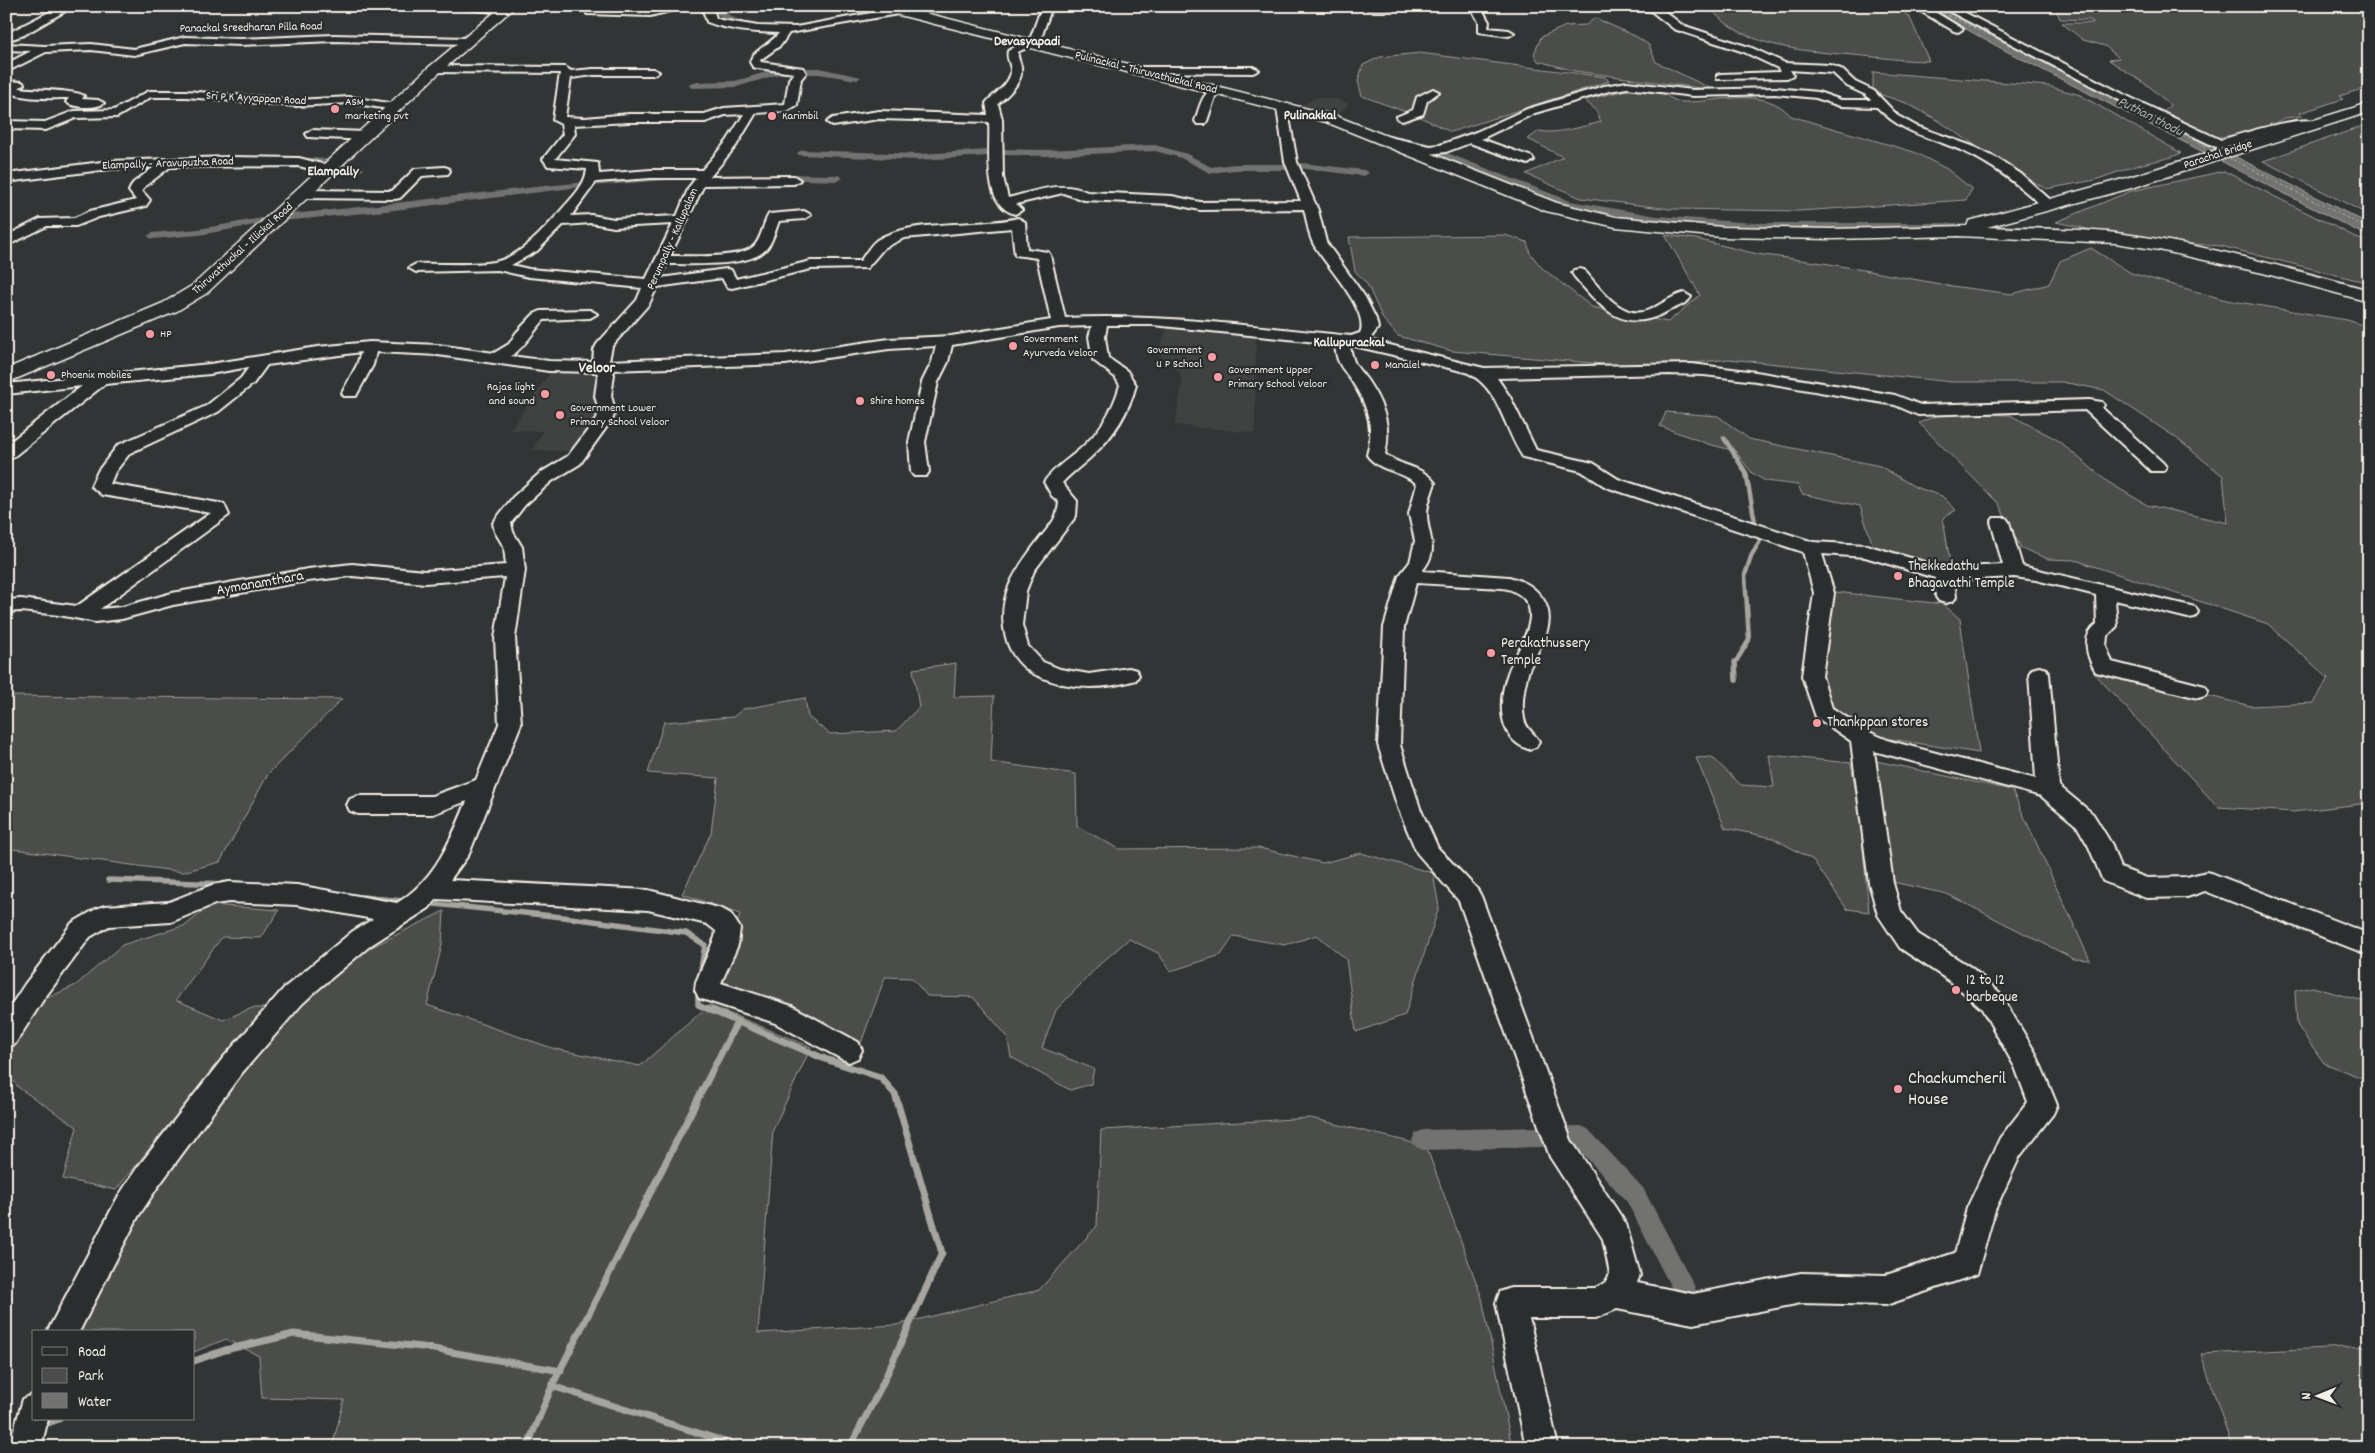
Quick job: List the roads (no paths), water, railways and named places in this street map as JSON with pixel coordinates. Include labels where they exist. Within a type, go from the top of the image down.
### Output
[{"type":"main road","name":"Pulinackal - Thiruvathuckal Road","points":[[893,8],[1331,119],[1552,206],[1616,222],[1744,233],[1832,234],[1958,231]]},
{"type":"main road","name":"Thiruvathuckal - Illickal Road","points":[[6,377],[184,300],[200,289],[436,69],[507,9]]},
{"type":"main road","name":"Parachal Bridge","points":[[1958,231],[2048,204],[2130,183],[2312,126],[2369,106]]},
{"type":"main road","points":[[1958,231],[2124,240],[2266,268],[2369,296]]},
{"type":"street","points":[[6,38],[69,6]]},
{"type":"street","points":[[466,6],[507,9]]},
{"type":"street","points":[[599,8],[591,12],[650,13],[686,6]]},
{"type":"street","points":[[704,6],[708,8],[711,20],[719,23],[785,31],[893,8]]},
{"type":"street","points":[[1047,6],[1036,39],[1013,51],[1012,56],[1016,70],[1014,80],[992,103],[996,119],[996,168],[1000,196],[1021,215],[1018,222],[1020,252],[1043,255],[1059,323]]},
{"type":"street","points":[[1368,6],[1421,6]]},
{"type":"street","points":[[1475,6],[1484,22],[1483,30],[1509,33]]},
{"type":"street","points":[[1634,6],[1654,8],[1669,6]]},
{"type":"street","points":[[1916,6],[1965,32]]},
{"type":"street","points":[[1944,6],[2128,100],[2220,144],[2290,125],[2312,126]]},
{"type":"street","points":[[1654,8],[1678,27],[1718,39],[1783,66],[1829,68],[1843,75],[1851,84],[1870,93],[1894,118],[1912,129],[1968,149],[1994,162],[2017,177],[2048,204]]},
{"type":"street","points":[[610,26],[622,14]]},
{"type":"street","points":[[436,69],[565,70],[563,108],[559,115],[559,120],[567,122],[629,118],[705,118],[724,112],[751,112],[759,109],[784,108],[791,105],[795,79],[800,73],[799,70],[757,65],[755,62],[762,53],[777,43],[785,31]]},
{"type":"street","name":"Panackal Sreedharan Pilla Road","points":[[6,47],[45,49],[91,47],[136,52],[185,40],[241,42],[333,38],[468,41]]},
{"type":"street","points":[[1688,42],[1718,39]]},
{"type":"street","points":[[6,69],[45,49]]},
{"type":"street","points":[[1721,77],[1787,75],[1783,66]]},
{"type":"street","points":[[1134,70],[1253,70]]},
{"type":"street","points":[[566,75],[593,72],[652,72]]},
{"type":"street","points":[[6,84],[18,84],[12,89],[14,91],[43,95],[75,95],[78,96],[72,102],[79,103],[133,102]]},
{"type":"street","points":[[1384,140],[1430,150],[1470,139],[1530,111],[1627,84],[1693,93],[1775,92],[1818,95],[1840,103],[1881,104]]},
{"type":"street","points":[[1201,120],[1210,96],[1215,91]]},
{"type":"street","points":[[1402,117],[1411,116],[1419,112],[1421,99],[1433,92]]},
{"type":"street","name":"Sri P K Ayyappan Road","points":[[6,125],[46,126],[74,115],[121,111],[143,96],[164,94],[254,98],[296,103],[363,101],[395,108]]},
{"type":"street","points":[[1284,108],[1292,162],[1319,242],[1358,297],[1369,319],[1370,328],[1366,336],[1347,341]]},
{"type":"street","name":"Perumpally - Kallupalam","points":[[516,570],[513,547],[504,532],[502,523],[518,501],[546,477],[574,460],[606,418],[607,410],[603,396],[606,374],[601,367],[602,350],[605,344],[644,301],[650,291],[650,284],[661,260],[682,220],[692,192],[732,143],[751,112]]},
{"type":"street","points":[[833,122],[879,115],[996,119]]},
{"type":"street","points":[[498,266],[534,247],[559,221],[590,182],[594,166],[552,163],[549,159],[569,134],[567,122]]},
{"type":"street","points":[[312,134],[365,136]]},
{"type":"street","points":[[1470,139],[1528,160]]},
{"type":"street","name":"Elampally - Aravupuzha Road","points":[[6,178],[110,165],[299,162],[334,166]]},
{"type":"street","points":[[6,242],[45,222],[76,222],[95,214],[141,203],[143,200],[136,192],[138,186],[167,163]]},
{"type":"street","points":[[304,194],[395,194],[419,172],[444,171]]},
{"type":"street","points":[[590,182],[651,174],[702,178],[794,180]]},
{"type":"street","points":[[1006,202],[1063,189],[1072,190],[1084,196],[1172,200],[1200,206],[1308,205]]},
{"type":"street","points":[[661,260],[730,258],[755,252],[760,247],[774,216],[804,215]]},
{"type":"street","points":[[559,221],[591,219],[614,223],[682,220]]},
{"type":"street","points":[[416,268],[498,266],[529,273],[650,284],[726,273],[732,284],[811,265],[862,265],[868,261],[875,248],[904,234],[962,230],[1018,222]]},
{"type":"street","points":[[1579,272],[1608,304],[1626,316],[1644,316],[1684,297]]},
{"type":"street","points":[[497,358],[514,347],[521,336],[540,317],[546,314],[590,314]]},
{"type":"street","points":[[1101,320],[1097,336],[1098,352],[1102,360],[1121,374],[1128,385],[1125,397],[1118,413],[1093,446],[1053,482],[1058,492],[1068,501],[1067,516],[1025,570],[1016,591],[1012,625],[1019,648],[1036,667],[1056,676],[1089,681],[1129,675]]},
{"type":"street","points":[[6,389],[210,369],[317,352],[370,347],[403,347],[549,366],[601,367],[627,364],[785,359],[889,344],[944,341],[1059,323],[1101,320],[1153,320],[1347,341],[1414,354],[1471,368],[1482,373],[1491,381],[1502,397],[1516,421],[1529,453],[1587,467],[1612,483],[1811,548],[1866,551],[1944,574],[2014,571],[2055,578],[2188,612]]},
{"type":"street","points":[[920,472],[917,442],[930,382],[940,362],[944,341]]},
{"type":"street","points":[[1347,341],[1344,361],[1364,387],[1379,419],[1379,444],[1376,455],[1385,463],[1413,472],[1426,483],[1418,514],[1424,541],[1419,563],[1408,576],[1394,628],[1389,745],[1410,808],[1429,853],[1469,896],[1556,1138],[1616,1234],[1625,1275],[1616,1294]]},
{"type":"street","points":[[350,394],[365,366],[370,347]]},
{"type":"street","points":[[81,613],[220,515],[218,508],[108,491],[100,486],[107,472],[124,450],[212,409],[247,380],[262,361]]},
{"type":"street","points":[[1482,373],[1645,371],[1665,368],[1707,370],[1794,382],[1872,397],[1902,400],[1918,410],[2093,405],[2156,468]]},
{"type":"street","points":[[6,454],[100,380]]},
{"type":"street","points":[[2000,522],[2014,571]]},
{"type":"street","points":[[1811,548],[1824,593],[1812,676],[1823,712],[1861,737],[1898,752],[2048,790],[2085,820],[2100,845],[2110,874],[2146,888],[2187,887],[2206,881],[2369,944]]},
{"type":"street","name":"Aymanamthara","points":[[6,606],[30,606],[95,616],[122,613],[191,596],[308,575],[352,570],[425,577],[516,570]]},
{"type":"street","points":[[63,1330],[128,1207],[232,1066],[307,983],[362,938],[421,901],[458,854],[510,724],[505,638],[516,570]]},
{"type":"street","points":[[1944,574],[1946,597]]},
{"type":"street","points":[[1408,576],[1509,583],[1519,586],[1533,598],[1538,612],[1539,624],[1516,681],[1513,710],[1517,731],[1522,738],[1528,741]]},
{"type":"street","points":[[2105,591],[2106,626],[2098,633],[2096,646],[2102,667],[2198,690]]},
{"type":"street","points":[[2039,674],[2048,790]]},
{"type":"street","points":[[1542,1447],[1511,1303],[1596,1302],[1616,1294],[1693,1309],[1801,1288],[1886,1290],[1967,1264],[1980,1208],[2010,1147],[2043,1106],[2027,1062],[1991,1002],[1963,976],[1909,941],[1890,915],[1881,883],[1861,737]]},
{"type":"street","points":[[358,804],[433,805],[486,785]]},
{"type":"street","points":[[431,889],[648,900],[718,918],[728,928],[728,934],[726,946],[708,990],[783,1014],[849,1050]]},
{"type":"street","points":[[6,1036],[34,992],[82,930],[105,916],[171,912],[212,895],[229,892],[297,895],[402,914]]},
{"type":"street","points":[[25,1447],[32,1418]]},
{"type":"water","name":"Puthan thodu","points":[[1919,6],[1937,6],[2369,224],[2369,237],[2006,51],[1946,18]]},
{"type":"waterway","points":[[497,6],[628,10],[672,7]]},
{"type":"waterway","points":[[715,6],[721,14],[738,23],[760,27],[791,28]]},
{"type":"waterway","points":[[692,85],[736,84],[780,71],[819,71],[857,77]]},
{"type":"waterway","points":[[1004,152],[1046,153],[1155,148],[1184,156],[1210,170],[1235,167],[1286,167]]},
{"type":"waterway","points":[[802,153],[918,157],[989,153]]},
{"type":"waterway","points":[[1439,153],[1568,204],[1657,219],[1754,226],[1956,226]]},
{"type":"waterway","points":[[287,160],[319,161],[359,169]]},
{"type":"waterway","points":[[1301,166],[1364,173]]},
{"type":"waterway","points":[[282,218],[386,208],[580,184],[676,177]]},
{"type":"waterway","points":[[773,177],[838,178]]},
{"type":"waterway","points":[[152,236],[199,232],[262,221]]},
{"type":"waterway","points":[[1983,227],[2063,231]]},
{"type":"waterway","points":[[2289,269],[2369,291]]},
{"type":"waterway","points":[[1724,438],[1746,473],[1755,522]]},
{"type":"waterway","points":[[1735,663],[1749,640],[1745,575],[1752,554],[1760,541],[1759,537]]},
{"type":"waterway","points":[[1735,663],[1736,680]]},
{"type":"waterway","points":[[108,880],[228,884]]},
{"type":"waterway","points":[[363,897],[403,901]]},
{"type":"waterway","points":[[434,904],[563,917],[686,933],[705,945],[699,981]]},
{"type":"waterway","points":[[698,992],[698,1005],[714,1012]]},
{"type":"waterway","points":[[711,1010],[825,1059],[880,1077],[895,1094],[942,1253],[881,1387],[850,1447]]},
{"type":"waterway","points":[[560,1371],[737,1022]]},
{"type":"waterway","points":[[1423,1140],[1581,1136],[1635,1195],[1685,1291]]},
{"type":"waterway","points":[[195,1361],[225,1350],[294,1334],[422,1347],[560,1371]]},
{"type":"waterway","points":[[552,1386],[560,1371]]},
{"type":"waterway","points":[[527,1447],[552,1386]]},
{"type":"waterway","points":[[552,1386],[742,1447]]},
{"type":"waterway","points":[[40,1426],[56,1420]]},
{"type":"place","name":"ASM marketing pvt","points":[[335,109]]},
{"type":"place","name":"Karimbil","points":[[772,116]]},
{"type":"place","name":"HP","points":[[150,334]]},
{"type":"place","name":"Government Ayurveda Veloor","points":[[1013,346]]},
{"type":"place","name":"Government U P School","points":[[1212,357]]},
{"type":"place","name":"Manalel","points":[[1375,365]]},
{"type":"place","name":"Phoenix mobiles","points":[[51,375]]},
{"type":"place","name":"Government Upper Primary School Veloor","points":[[1218,377]]},
{"type":"place","name":"Rajas light and sound","points":[[545,394]]},
{"type":"place","name":"Shire homes","points":[[860,401]]},
{"type":"place","name":"Government Lower Primary School Veloor","points":[[560,415]]},
{"type":"place","name":"Thekkedathu Bhagavathi Temple","points":[[1898,576]]},
{"type":"place","name":"Perakathussery Temple","points":[[1491,653]]},
{"type":"place","name":"Thankppan stores","points":[[1817,723]]},
{"type":"place","name":"12 to 12 barbeque","points":[[1956,990]]},
{"type":"place","name":"Chackumcheril House","points":[[1898,1089]]},
{"type":"district","name":"Devasyapadi","points":[[1027,42]]},
{"type":"district","name":"Pulinakkal","points":[[1310,116]]},
{"type":"district","name":"Elampally","points":[[333,172]]},
{"type":"district","name":"Kallupurackal","points":[[1349,343]]},
{"type":"district","name":"Veloor","points":[[597,369]]}]
